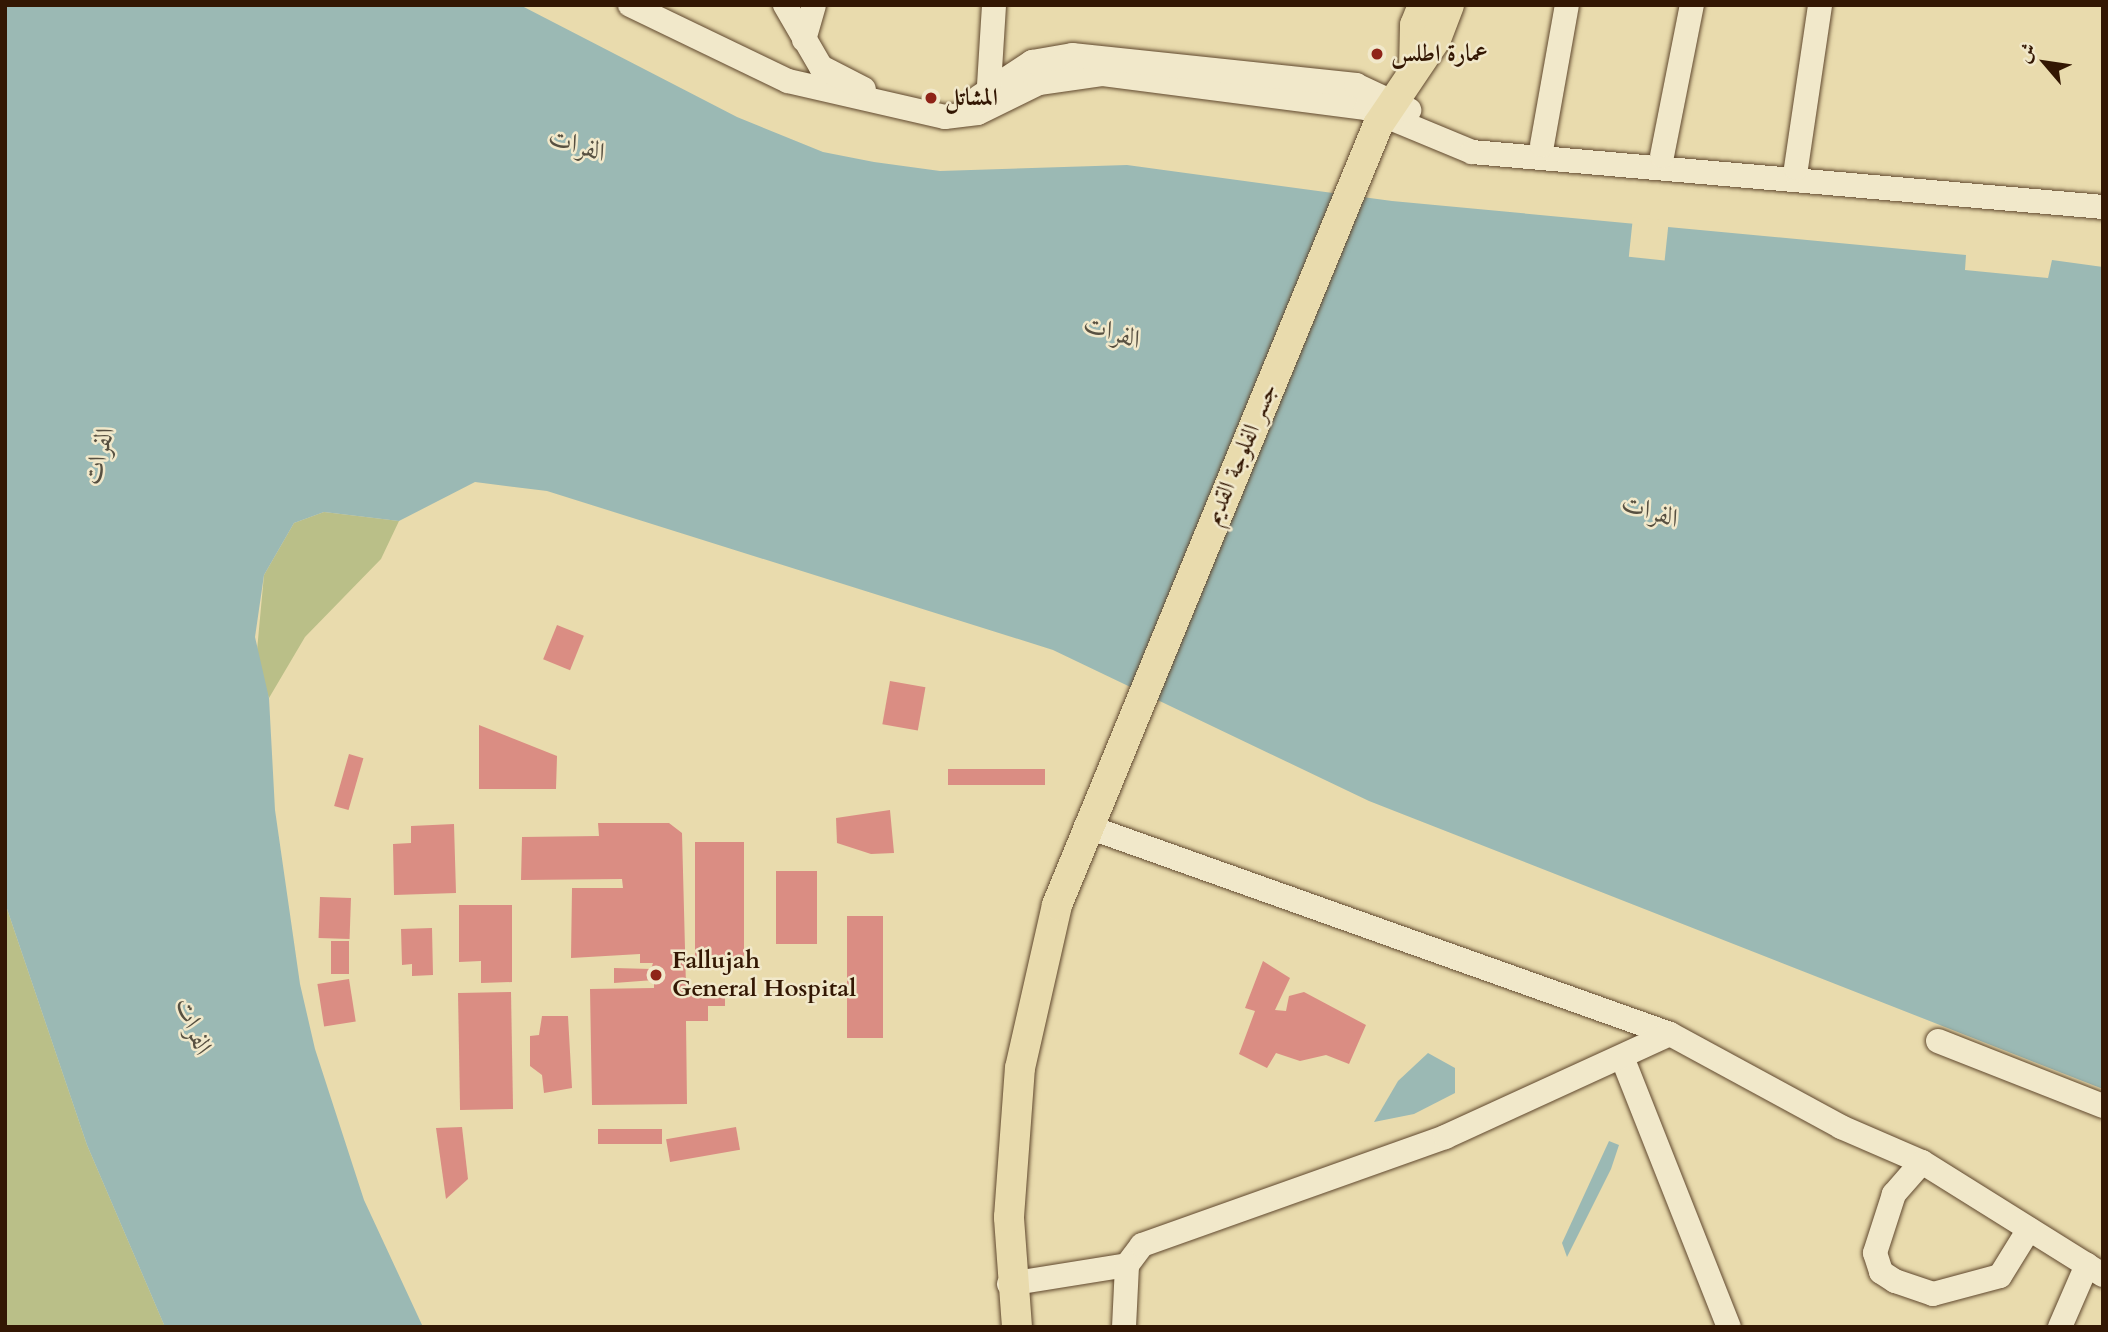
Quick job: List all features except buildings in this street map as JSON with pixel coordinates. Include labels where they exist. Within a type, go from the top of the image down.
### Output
[{"type":"main road","points":[[1414,70],[1415,25],[1423,5]]},
{"type":"main road","name":"جسر الفلوجة القديم","points":[[1017,1327],[1009,1284],[1023,1049],[1057,905],[1103,782],[1388,113],[1449,5]]},
{"type":"street","points":[[629,5],[788,81],[945,117],[1038,83],[1103,74],[1388,113],[1451,135],[2103,194]]},
{"type":"street","points":[[785,5],[806,45],[839,81],[881,93],[961,102],[988,100]]},
{"type":"street","points":[[788,81],[806,45],[814,5]]},
{"type":"street","points":[[988,100],[994,5]]},
{"type":"street","points":[[1542,145],[1567,5]]},
{"type":"street","points":[[1662,156],[1692,5]]},
{"type":"street","points":[[1796,168],[1820,5]]},
{"type":"street","points":[[1388,113],[1434,140],[1472,152],[2103,207]]},
{"type":"street","points":[[1086,826],[1670,1034],[1840,1127],[1922,1162],[2095,1270],[2060,1327]]},
{"type":"street","points":[[1124,1327],[1127,1265],[1142,1245],[1445,1137],[1670,1034]]},
{"type":"street","points":[[1938,1041],[2103,1106]]},
{"type":"street","points":[[1622,1056],[1729,1327]]},
{"type":"street","points":[[1922,1162],[1899,1186],[1875,1253],[1881,1272],[1895,1281],[1933,1294],[2000,1276],[2029,1229]]},
{"type":"street","points":[[1009,1284],[1127,1265]]},
{"type":"green space","points":[[324,512],[399,521],[381,559],[305,637],[269,698],[256,661],[264,575],[294,523]]},
{"type":"green space","points":[[5,903],[87,1145],[165,1327],[5,1327]]},
{"type":"water","name":"الفرات","points":[[5,5],[520,5],[737,117],[823,152],[874,162],[940,171],[1127,165],[1392,201],[1966,255],[1965,270],[2048,278],[2052,260],[2103,267],[2103,1089],[1369,801],[1053,650],[547,491],[475,482],[399,521],[324,512],[294,523],[264,575],[255,637],[269,698],[275,810],[300,984],[315,1049],[364,1200],[423,1327],[165,1327],[87,1145],[5,903]]},
{"type":"water","points":[[1428,1053],[1455,1068],[1455,1093],[1414,1114],[1374,1122],[1398,1081]]},
{"type":"water","points":[[1609,1141],[1619,1145],[1611,1169],[1567,1257],[1562,1243]]},
{"type":"pier","points":[[1633,217],[1669,221],[1665,261],[1629,257]]},
{"type":"place","name":"عمارة اطلس","points":[[1377,54]]},
{"type":"place","name":"المشاتل","points":[[931,98]]},
{"type":"place","name":"Fallujah General Hospital","points":[[656,975]]}]
